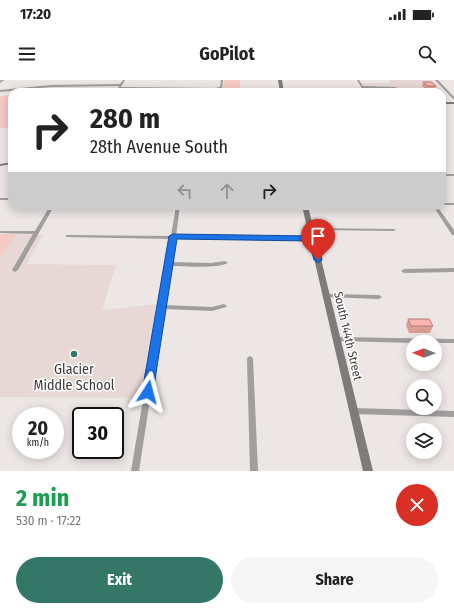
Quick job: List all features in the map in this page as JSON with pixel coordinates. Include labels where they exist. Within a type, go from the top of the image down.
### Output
[{"type":"street","points":[[120,86],[124,80]]},
{"type":"street","points":[[31,88],[51,86],[120,86],[221,88],[222,80]]},
{"type":"street","points":[[358,80],[362,88],[396,88]]},
{"type":"street","points":[[436,80],[444,88]]},
{"type":"street","points":[[446,91],[454,99]]},
{"type":"street","points":[[15,270],[50,210]]},
{"type":"street","points":[[135,471],[177,210]]},
{"type":"street","name":"South 144th Street","points":[[306,210],[368,471]]},
{"type":"street","points":[[438,210],[454,234]]},
{"type":"street","points":[[311,229],[394,230]]},
{"type":"street","points":[[0,232],[37,233]]},
{"type":"street","points":[[67,236],[173,236],[313,239]]},
{"type":"street","points":[[169,264],[211,265],[225,263]]},
{"type":"street","points":[[404,271],[454,270]]},
{"type":"street","points":[[327,296],[379,297]]},
{"type":"street","points":[[161,307],[212,309],[224,306]]},
{"type":"street","points":[[337,339],[454,341]]},
{"type":"street","points":[[250,359],[254,471]]},
{"type":"street","points":[[354,411],[454,414]]},
{"type":"shaded area","points":[[224,80],[240,80],[240,88],[223,88]]},
{"type":"shaded area","points":[[389,80],[432,80],[440,88],[365,88],[362,83],[391,83]]},
{"type":"shaded area","points":[[8,95],[8,128],[0,128],[0,96]]},
{"type":"shaded area","name":"Glacier Middle School","points":[[0,234],[43,235],[27,264],[116,265],[102,310],[157,304],[139,398],[0,397]]},
{"type":"shaded area","points":[[0,234],[16,234],[0,259]]},
{"type":"building","points":[[423,82],[431,82],[436,86],[428,86]]},
{"type":"building","points":[[408,319],[429,319],[433,326],[411,326]]},
{"type":"place","name":"Glacier Middle School","points":[[74,354]]},
{"type":"route","points":[[148,392],[173,236],[313,239],[318,260]]}]
